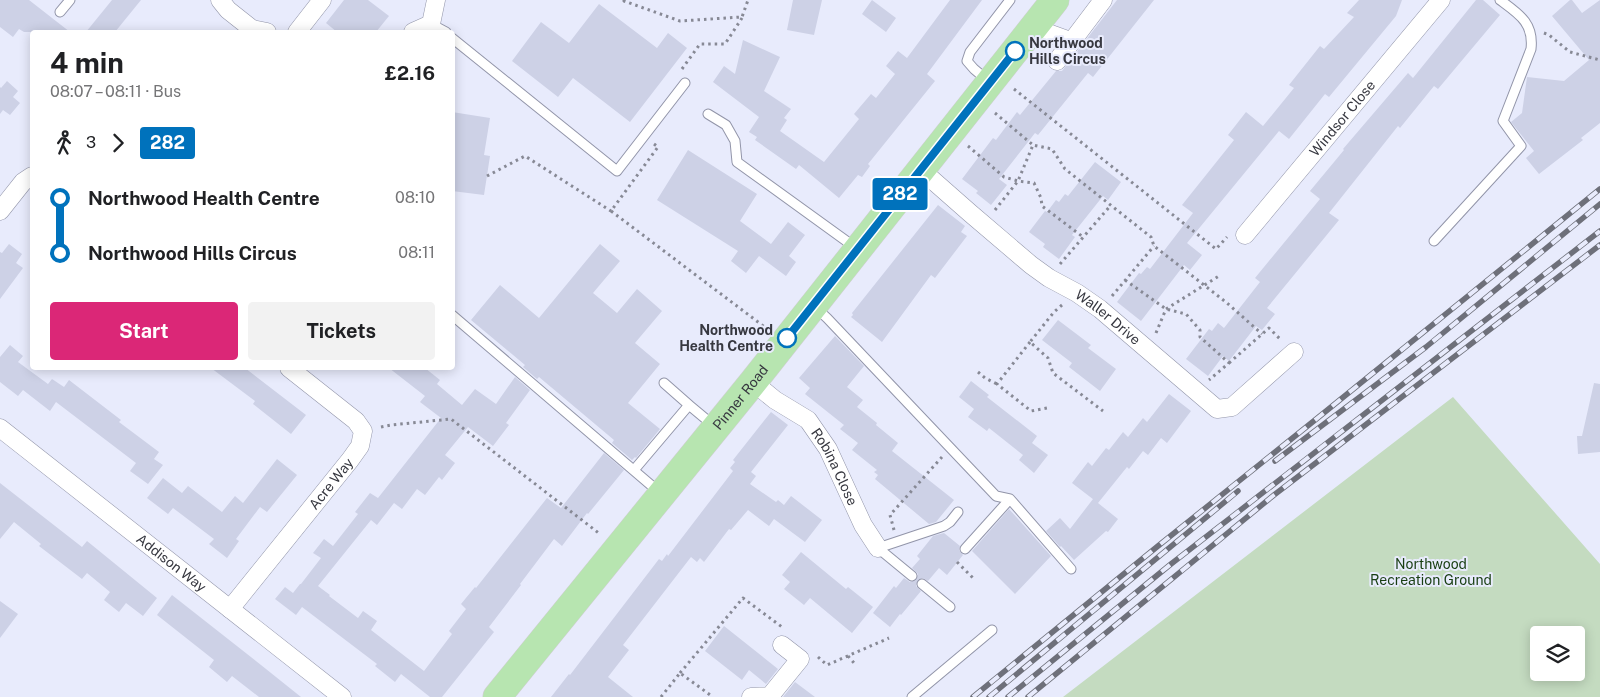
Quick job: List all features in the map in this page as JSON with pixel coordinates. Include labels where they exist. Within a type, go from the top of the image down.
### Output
[{"type":"main road","name":"Pinner Road","points":[[497,697],[753,382],[1055,0]]},
{"type":"street","points":[[220,0],[228,10],[252,29],[257,30]]},
{"type":"street","points":[[299,30],[322,0]]},
{"type":"street","points":[[426,30],[439,28],[436,0]]},
{"type":"street","points":[[1057,61],[1070,41],[1103,0]]},
{"type":"street","name":"Windsor Close","points":[[1245,235],[1441,0]]},
{"type":"street","points":[[1034,28],[1070,41]]},
{"type":"street","name":"Waller Drive","points":[[920,169],[1049,278],[1078,293],[1100,309],[1217,408],[1232,407],[1294,352]]},
{"type":"street","points":[[0,211],[23,182],[30,177]]},
{"type":"street","points":[[292,370],[356,421],[363,431]]},
{"type":"street","name":"Robina Close","points":[[753,382],[775,400],[808,420],[828,449],[863,525],[878,548]]},
{"type":"street","name":"Addison Way","points":[[0,428],[342,697]]},
{"type":"street","name":"Acre Way","points":[[230,609],[350,460],[360,446],[363,431]]},
{"type":"street","points":[[751,697],[770,696],[800,659],[786,639]]},
{"type":"lane","points":[[60,12],[70,0]]},
{"type":"lane","points":[[987,85],[967,61],[970,52],[1010,0]]},
{"type":"lane","points":[[1434,241],[1521,146],[1503,122],[1532,49],[1533,39],[1526,22],[1500,0]]},
{"type":"lane","points":[[455,40],[618,171],[685,83]]},
{"type":"lane","points":[[708,114],[726,125],[735,142],[737,162],[857,250]]},
{"type":"lane","points":[[813,305],[996,496],[1010,499],[1071,568]]},
{"type":"lane","points":[[455,317],[662,494]]},
{"type":"lane","points":[[664,384],[716,427]]},
{"type":"lane","points":[[634,470],[689,405]]},
{"type":"lane","points":[[964,548],[1010,499]]},
{"type":"lane","points":[[878,548],[944,526],[958,512]]},
{"type":"lane","points":[[878,548],[912,576]]},
{"type":"lane","points":[[922,584],[950,607]]},
{"type":"lane","points":[[912,697],[992,630]]},
{"type":"path","points":[[624,0],[624,2],[680,21],[742,17]]},
{"type":"path","points":[[685,83],[676,77],[700,44],[725,44],[742,17],[748,0]]},
{"type":"path","points":[[1529,27],[1549,35],[1570,52],[1600,60]]},
{"type":"path","points":[[987,85],[1033,145],[1052,149],[1066,169],[1150,237],[1154,246],[1205,285],[1262,334]]},
{"type":"path","points":[[987,85],[1216,249],[1231,232],[1245,235]]},
{"type":"path","points":[[950,131],[1004,177],[1034,183],[1041,198],[1042,206],[1083,238]]},
{"type":"path","points":[[611,211],[658,147],[644,137]]},
{"type":"path","points":[[984,225],[1018,181],[1033,145]]},
{"type":"path","points":[[487,176],[525,156],[611,211],[784,342]]},
{"type":"path","points":[[1049,278],[1111,205]]},
{"type":"path","points":[[1100,309],[1154,246]]},
{"type":"path","points":[[1147,349],[1166,309],[1219,276]]},
{"type":"path","points":[[1125,280],[1166,309],[1186,314],[1200,330],[1200,337],[1229,363]]},
{"type":"path","points":[[997,384],[1054,312],[1078,293]]},
{"type":"path","points":[[1196,391],[1269,328],[1294,352]]},
{"type":"path","points":[[1030,342],[1048,358],[1053,373],[1103,411]]},
{"type":"path","points":[[978,372],[997,384],[1031,411],[1047,408]]},
{"type":"path","points":[[363,431],[391,425],[451,420],[619,548]]},
{"type":"path","points":[[897,543],[890,515],[951,447]]},
{"type":"path","points":[[661,697],[743,598],[786,639]]},
{"type":"path","points":[[817,657],[827,665],[889,638]]},
{"type":"path","points":[[848,656],[854,663]]},
{"type":"path","points":[[680,672],[713,697]]},
{"type":"green space","name":"Northwood Recreation Ground","points":[[1453,397],[1600,564],[1600,697],[1063,697]]},
{"type":"building","points":[[0,0],[29,0],[67,30],[30,30],[30,32],[24,32],[19,29],[13,37],[0,27]]},
{"type":"building","points":[[112,0],[141,0],[117,30],[88,30]]},
{"type":"building","points":[[344,0],[368,0],[389,16],[378,30],[335,30],[326,23]]},
{"type":"building","points":[[793,0],[822,0],[814,35],[787,30]]},
{"type":"building","points":[[872,0],[896,18],[886,32],[862,14]]},
{"type":"building","points":[[950,0],[982,0],[927,74],[935,81],[868,164],[870,166],[862,177],[858,175],[839,198],[799,165],[796,169],[755,140],[757,137],[749,132],[759,117],[713,82],[724,66],[735,74],[743,40],[780,57],[764,91],[791,109],[784,118],[787,120],[780,131],[824,162],[859,119],[854,114],[871,94],[876,98],[895,74],[886,66],[898,51],[907,58]]},
{"type":"building","points":[[1117,0],[1154,0],[1093,77],[1088,73],[1038,135],[1035,133],[999,179],[1007,185],[991,205],[976,193],[978,191],[962,179],[993,138],[996,140],[1017,112],[1020,115],[1056,71],[1062,71]]},
{"type":"building","points":[[1359,0],[1402,0],[1396,16],[1329,97],[1325,94],[1289,139],[1279,131],[1187,243],[1202,255],[1190,270],[1184,265],[1141,321],[1117,302],[1139,273],[1141,274],[1147,267],[1150,269],[1193,213],[1182,205],[1234,140],[1228,135],[1246,112],[1263,126],[1294,88],[1289,85],[1320,46],[1324,49],[1354,17],[1347,13]]},
{"type":"building","points":[[1476,0],[1483,0],[1500,15],[1438,89],[1434,86],[1400,128],[1398,126],[1329,213],[1339,220],[1267,308],[1275,314],[1262,330],[1256,326],[1229,361],[1223,356],[1208,376],[1186,359],[1209,329],[1212,331],[1218,323],[1224,328],[1260,282],[1255,278],[1320,199],[1310,191],[1408,73],[1413,78]]},
{"type":"building","points":[[1570,0],[1582,13],[1600,0],[1600,123],[1581,138],[1583,140],[1539,174],[1526,158],[1534,151],[1511,122],[1522,113],[1527,77],[1564,81],[1589,60],[1552,16]]},
{"type":"building","points":[[599,4],[657,48],[668,33],[687,48],[630,122],[573,78],[558,97],[512,61],[541,22],[569,43]]},
{"type":"building","points":[[7,81],[18,91],[13,97],[20,103],[10,115],[3,110],[0,114],[0,87]]},
{"type":"building","points":[[455,112],[490,118],[484,155],[490,156],[484,195],[455,191]]},
{"type":"building","points":[[688,150],[757,194],[740,221],[771,244],[788,222],[805,235],[789,256],[796,262],[786,276],[759,256],[746,273],[731,261],[738,251],[657,200]]},
{"type":"building","points":[[1095,162],[1121,182],[1108,200],[1103,196],[1072,235],[1075,237],[1059,259],[1043,247],[1045,244],[1029,232],[1056,200],[1059,202],[1065,194],[1068,196]]},
{"type":"building","points":[[938,205],[965,226],[961,232],[967,236],[935,278],[931,275],[882,342],[851,317],[852,313]]},
{"type":"building","points":[[9,244],[22,254],[16,263],[23,268],[0,299],[0,252],[2,253]]},
{"type":"building","points":[[600,244],[620,261],[593,293],[617,313],[637,289],[662,311],[635,343],[660,364],[628,403],[660,429],[636,458],[632,460],[612,443],[614,440],[539,377],[537,379],[523,367],[525,365],[471,320],[500,285],[539,318]]},
{"type":"building","points":[[1058,320],[1091,345],[1088,348],[1116,369],[1100,391],[1069,367],[1072,363],[1042,340]]},
{"type":"building","points":[[835,336],[864,366],[847,387],[863,400],[857,407],[898,443],[892,451],[954,500],[936,522],[929,524],[875,479],[878,475],[874,472],[877,470],[852,450],[858,443],[840,429],[844,425],[805,394],[810,388],[799,378]]},
{"type":"building","points":[[10,345],[23,356],[18,362],[48,384],[52,379],[64,387],[69,380],[121,420],[119,422],[159,452],[154,459],[163,465],[148,484],[130,471],[136,463],[56,402],[50,411],[23,390],[18,396],[0,382],[0,357]]},
{"type":"building","points":[[214,370],[248,370],[306,415],[291,434],[253,404],[255,401]]},
{"type":"building","points":[[392,370],[428,370],[440,380],[437,384],[462,405],[475,389],[496,404],[515,377],[530,390],[506,423],[509,425],[493,446],[468,427],[445,455],[455,463],[442,480],[439,477],[425,495],[417,489],[402,509],[394,503],[377,525],[371,520],[318,586],[358,618],[363,611],[377,621],[371,630],[424,671],[452,634],[449,631],[466,609],[461,604],[476,588],[547,498],[561,508],[604,453],[624,470],[562,546],[554,539],[489,627],[494,632],[442,697],[430,697],[401,674],[395,682],[375,666],[377,664],[302,607],[296,615],[275,599],[285,587],[293,593],[321,558],[313,553],[324,539],[333,546],[358,514],[355,512],[370,493],[378,498],[441,418],[420,402],[425,396]]},
{"type":"building","points":[[971,381],[989,395],[987,397],[1037,436],[1032,443],[1048,455],[1034,473],[1019,460],[1023,455],[989,428],[987,431],[968,417],[974,409],[959,397]]},
{"type":"building","points":[[1594,383],[1600,384],[1600,452],[1578,454],[1577,436],[1582,436]]},
{"type":"building","points":[[1169,394],[1191,411],[1167,443],[1161,438],[1148,455],[1143,451],[1129,469],[1127,467],[1098,503],[1072,483],[1088,462],[1092,466],[1106,448],[1109,450],[1123,432],[1128,437],[1143,418],[1147,422]]},
{"type":"building","points":[[771,412],[788,425],[751,472],[756,476],[750,484],[776,502],[778,500],[784,505],[791,496],[822,520],[805,542],[774,519],[769,526],[748,510],[731,530],[729,529],[704,562],[700,558],[697,562],[691,557],[623,645],[629,650],[608,677],[633,697],[551,697],[659,559],[662,561],[667,554],[668,556],[733,471],[730,468],[735,462],[733,460]]},
{"type":"building","points":[[277,459],[297,475],[267,512],[260,507],[236,539],[239,541],[227,558],[209,544],[214,539],[173,508],[168,514],[147,498],[163,478],[182,493],[188,486],[222,512],[235,496],[243,503]]},
{"type":"building","points":[[0,483],[82,547],[87,541],[157,598],[143,616],[126,603],[119,612],[104,600],[110,592],[87,573],[82,579],[39,546],[41,544],[14,522],[0,539]]},
{"type":"building","points":[[1093,499],[1118,519],[1108,532],[1106,531],[1074,560],[1046,531],[1060,518],[1070,529]]},
{"type":"building","points":[[1009,509],[1051,556],[1015,594],[972,551]]},
{"type":"building","points":[[944,533],[960,546],[959,550],[963,555],[947,575],[939,568],[928,581],[923,578],[918,580],[916,586],[921,591],[890,627],[873,613],[894,586],[896,588],[904,578],[910,582],[916,580],[918,574],[912,568],[920,559],[917,556],[933,536]]},
{"type":"building","points":[[801,552],[846,589],[848,587],[873,607],[852,633],[810,598],[804,605],[784,589],[790,582],[782,575]]},
{"type":"building","points":[[172,595],[301,697],[259,697],[232,676],[227,682],[209,667],[214,660],[157,615]]},
{"type":"building","points":[[0,601],[18,614],[0,638]]},
{"type":"building","points":[[724,626],[778,669],[766,684],[749,670],[742,680],[705,651]]},
{"type":"building","points":[[795,682],[815,697],[783,697]]},
{"type":"railway","points":[[973,697],[1600,189]]},
{"type":"railway","points":[[1275,461],[1426,347],[1600,204]]},
{"type":"railway","points":[[1008,697],[1171,564],[1600,231]]},
{"type":"railway","points":[[1028,697],[1274,495],[1600,245]]},
{"type":"railway","points":[[989,697],[1238,491]]},
{"type":"bus line","name":"282","points":[[787,338],[1015,51]]},
{"type":"place","name":"Northwood Hills Circus","points":[[1015,51]]},
{"type":"place","name":"Northwood Health Centre","points":[[787,338]]}]
